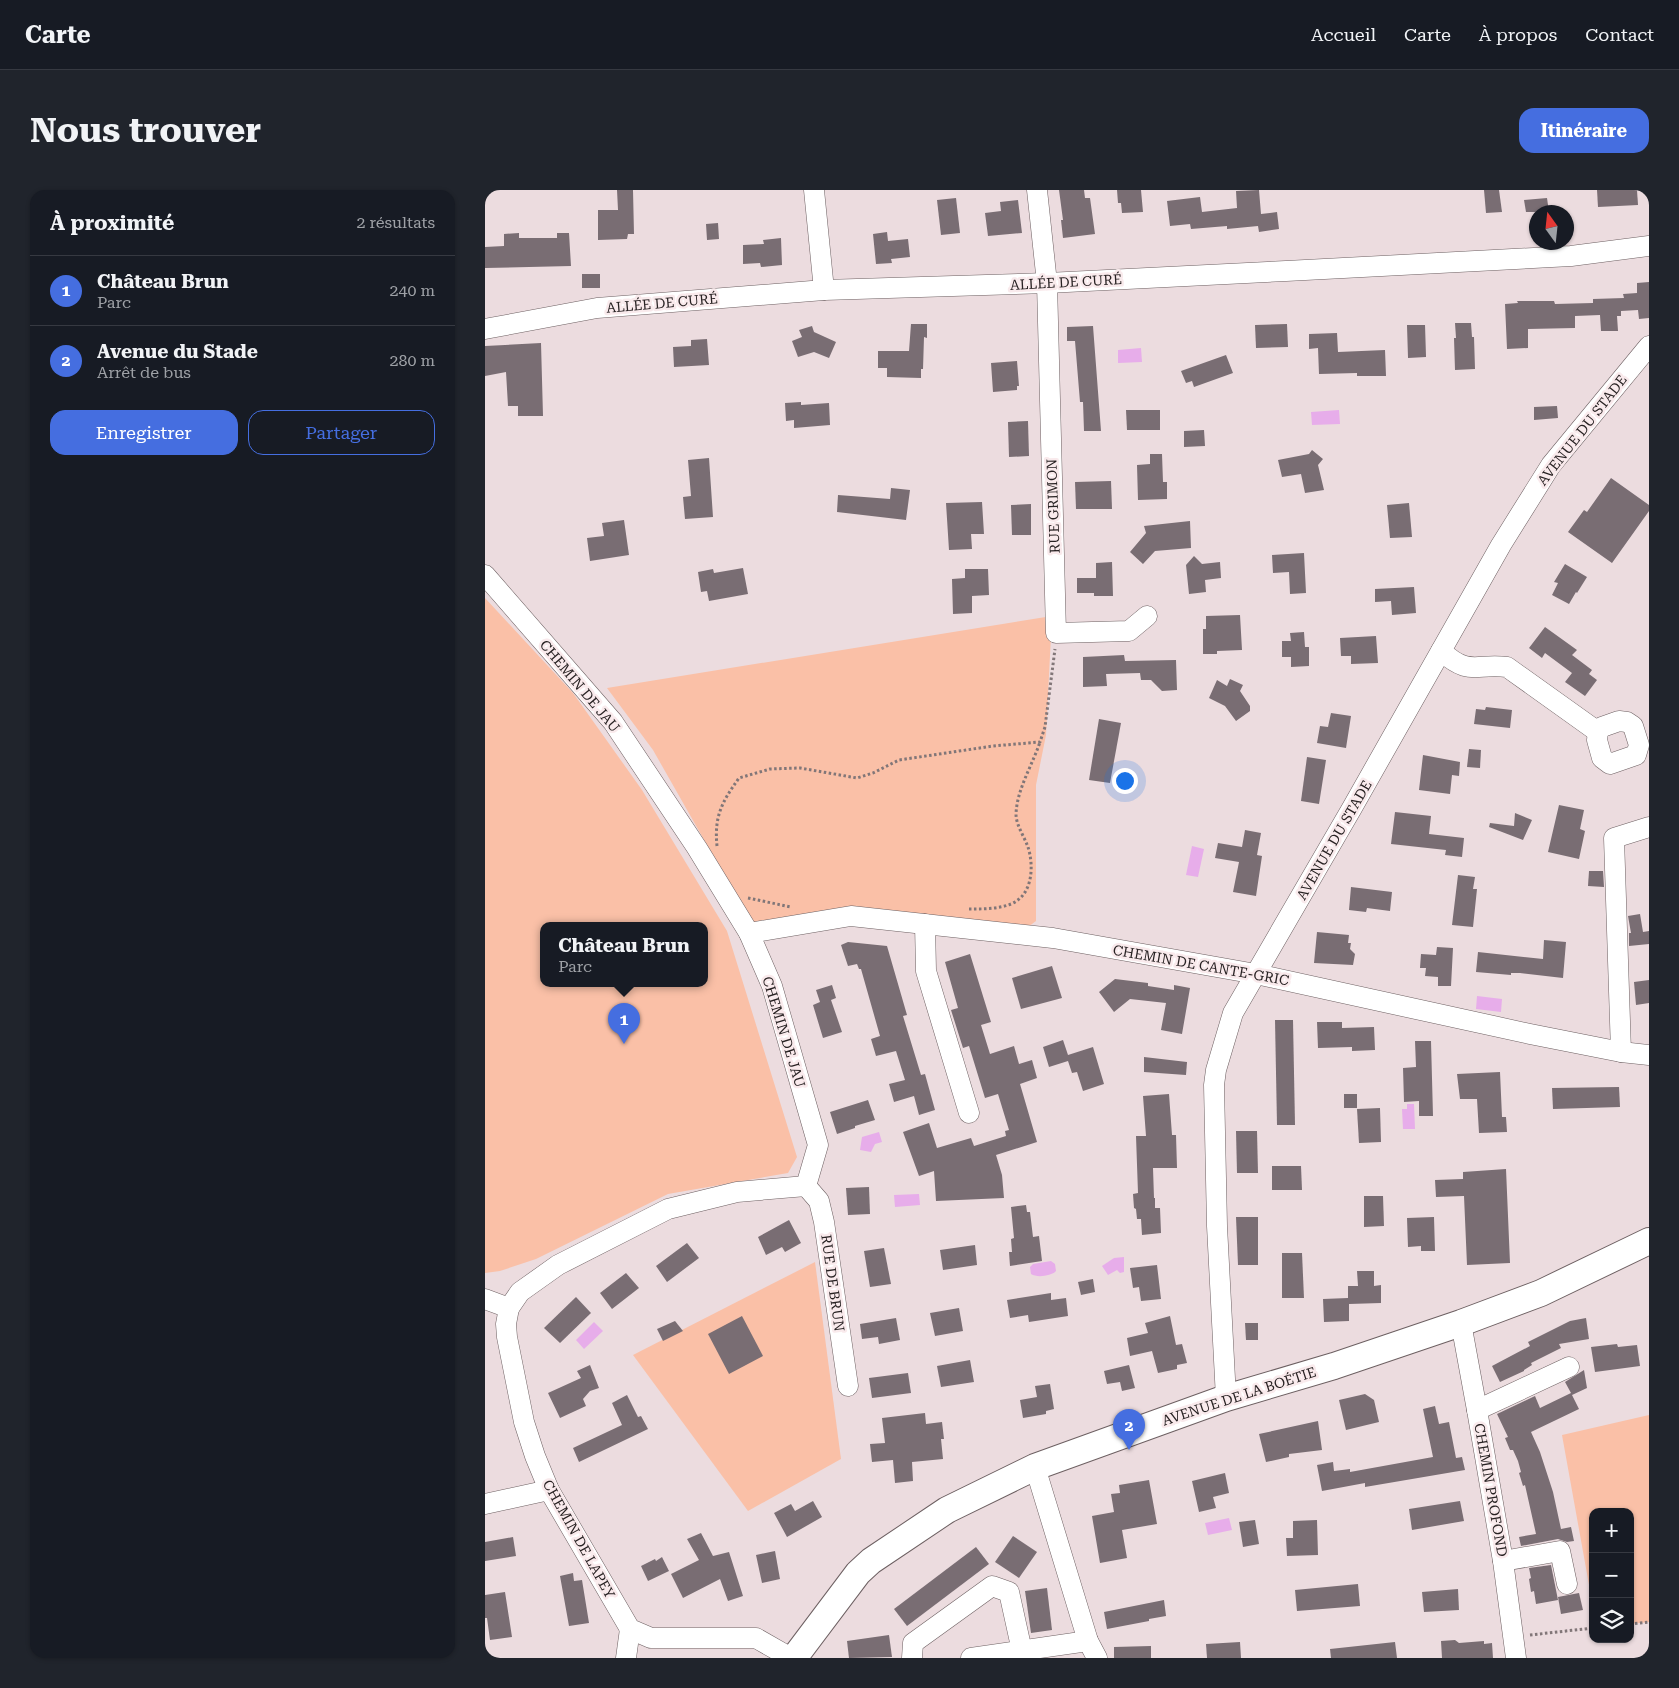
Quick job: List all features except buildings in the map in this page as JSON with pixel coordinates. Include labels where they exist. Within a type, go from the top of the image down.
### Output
[{"type":"main road","name":"AVENUE DE LA BOÉTIE","points":[[792,1658],[859,1573],[871,1561],[947,1510],[1035,1467],[1226,1398],[1334,1366],[1461,1323],[1541,1293],[1649,1241]]},
{"type":"street","points":[[813,190],[824,290]]},
{"type":"street","name":"RUE GRIMON","points":[[1037,190],[1047,283],[1057,633]]},
{"type":"street","name":"ALLÉE DE CURÉ","points":[[485,329],[597,308],[824,290],[1047,283],[1571,256],[1649,246]]},
{"type":"street","name":"AVENUE DU STADE","points":[[1226,1398],[1217,1226],[1215,1078],[1233,1014],[1501,545],[1551,465],[1649,346]]},
{"type":"street","name":"CHEMIN DE JAU","points":[[485,575],[613,722],[697,848],[749,933],[772,986],[818,1145],[806,1186]]},
{"type":"street","points":[[1057,633],[1129,630],[1147,616]]},
{"type":"street","points":[[1441,650],[1453,661],[1469,668],[1507,667],[1597,732]]},
{"type":"street","points":[[1621,1052],[1614,838],[1649,826]]},
{"type":"street","name":"CHEMIN DE CANTE-GRIC","points":[[749,933],[851,916],[1053,938],[1256,974],[1530,1034],[1621,1052],[1649,1055]]},
{"type":"street","points":[[925,924],[926,971],[969,1113]]},
{"type":"street","points":[[485,1299],[509,1308],[520,1292],[558,1265],[668,1209],[737,1192],[806,1186]]},
{"type":"street","name":"RUE DE BRUN","points":[[806,1186],[819,1201],[824,1222],[848,1386]]},
{"type":"street","name":"CHEMIN DE LAPEY","points":[[509,1308],[506,1324],[507,1337],[524,1422],[535,1456],[549,1490],[630,1630]]},
{"type":"street","name":"CHEMIN PROFOND","points":[[1461,1323],[1503,1562],[1516,1658]]},
{"type":"street","points":[[1477,1410],[1569,1367]]},
{"type":"street","points":[[971,1658],[1022,1651],[1093,1650],[1035,1467]]},
{"type":"street","points":[[485,1504],[549,1490]]},
{"type":"street","points":[[1503,1562],[1560,1551],[1567,1584]]},
{"type":"street","points":[[912,1658],[913,1643],[992,1586],[1009,1592],[1022,1651]]},
{"type":"street","points":[[626,1658],[630,1630],[651,1638],[756,1638],[792,1658]]},
{"type":"path","points":[[961,909],[996,908],[1013,903],[1024,893],[1031,879],[1031,862],[1028,848],[1016,817],[1018,796],[1034,760],[1045,727],[1057,633]]},
{"type":"path","points":[[717,854],[715,829],[723,800],[739,778],[770,769],[800,768],[857,778],[873,773],[899,760],[993,746],[1040,742]]},
{"type":"path","points":[[742,894],[756,901],[799,907]]},
{"type":"path","points":[[1634,1624],[1649,1622]]},
{"type":"path","points":[[1513,1637],[1589,1628]]},
{"type":"shaded area","points":[[1141,348],[1142,362],[1118,363],[1118,350]]},
{"type":"shaded area","points":[[1339,410],[1340,424],[1312,425],[1311,412]]},
{"type":"shaded area","points":[[485,598],[573,693],[642,790],[727,931],[797,1157],[788,1173],[668,1194],[536,1259],[500,1271],[485,1273]]},
{"type":"shaded area","points":[[1052,616],[1046,735],[1036,785],[1036,921],[1028,927],[848,912],[753,926],[653,750],[607,688]]},
{"type":"shaded area","points":[[1192,846],[1204,849],[1198,877],[1186,875]]},
{"type":"shaded area","points":[[1477,996],[1502,999],[1501,1012],[1476,1009]]},
{"type":"shaded area","points":[[1407,1104],[1414,1104],[1415,1129],[1403,1129],[1402,1109],[1407,1109]]},
{"type":"shaded area","points":[[879,1132],[882,1142],[875,1144],[871,1152],[860,1150],[862,1137]]},
{"type":"shaded area","points":[[919,1194],[920,1205],[895,1207],[894,1195]]},
{"type":"shaded area","points":[[1124,1257],[1124,1272],[1120,1273],[1117,1270],[1108,1275],[1102,1266],[1114,1258]]},
{"type":"shaded area","points":[[1051,1261],[1055,1264],[1056,1271],[1054,1273],[1040,1276],[1031,1274],[1030,1267],[1033,1264]]},
{"type":"shaded area","points":[[815,1262],[841,1459],[748,1511],[633,1355]]},
{"type":"shaded area","points":[[594,1322],[603,1331],[584,1349],[576,1340]]},
{"type":"shaded area","points":[[1649,1415],[1649,1622],[1634,1624],[1634,1508],[1589,1508],[1589,1585],[1562,1435]]},
{"type":"shaded area","points":[[1229,1518],[1232,1530],[1208,1535],[1205,1523]]},
{"type":"place","name":"Château Brun","points":[[624,1044]]},
{"type":"place","name":"Avenue du Stade","points":[[1129,1450]]}]
